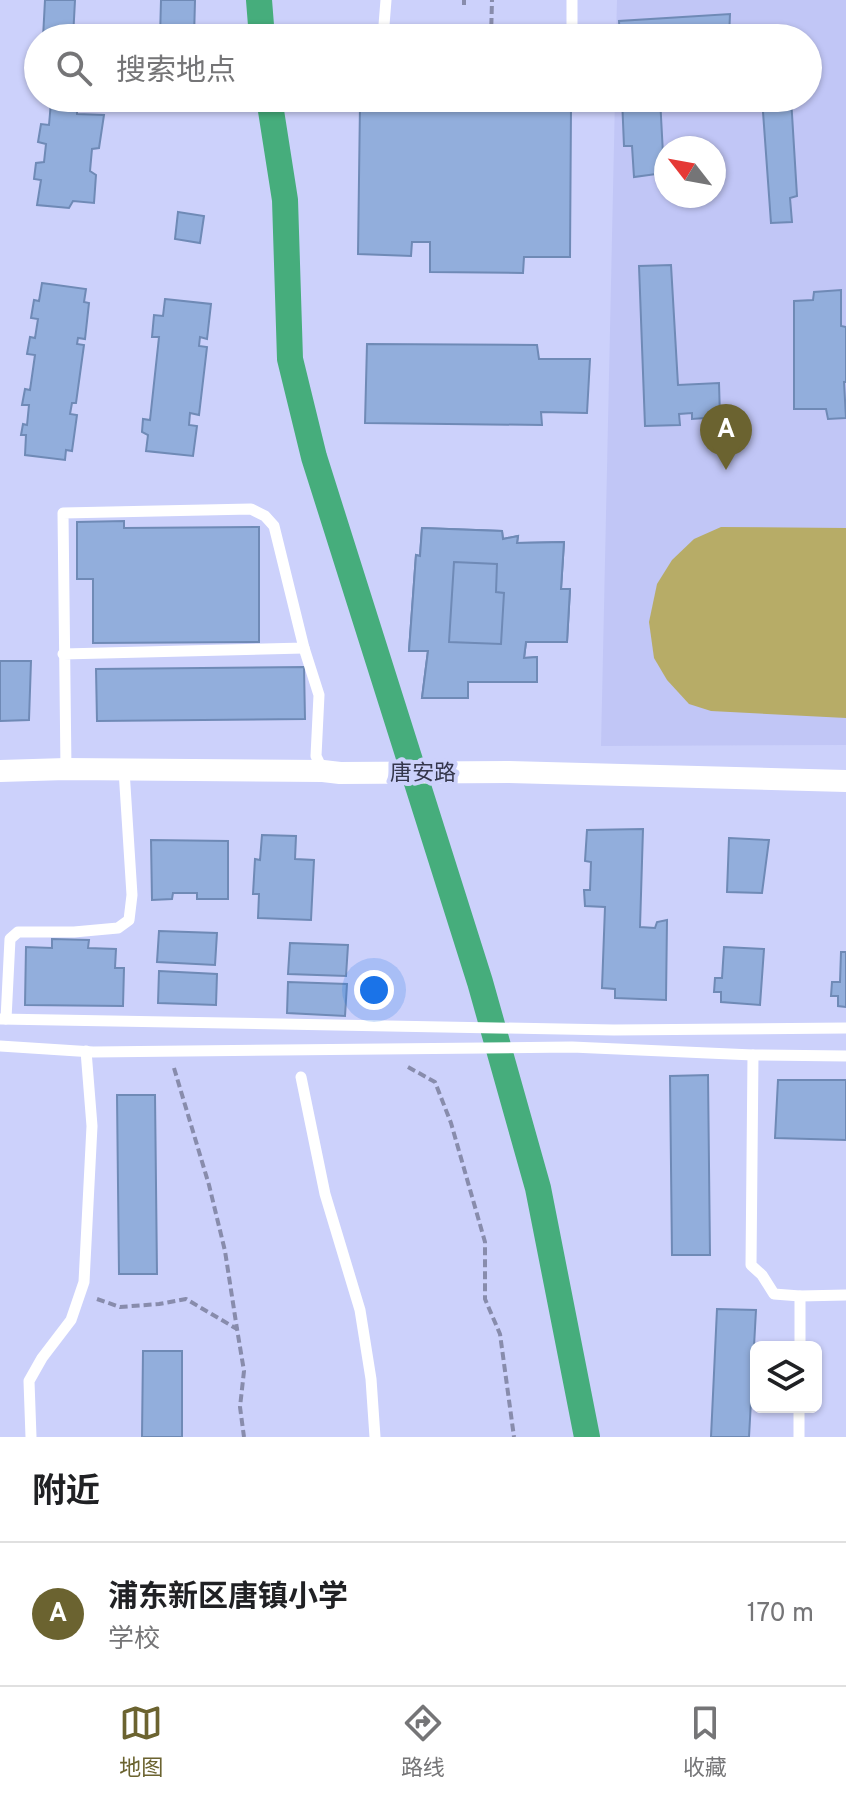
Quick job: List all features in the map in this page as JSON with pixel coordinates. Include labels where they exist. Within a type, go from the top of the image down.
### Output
[{"type":"street","name":"唐安路","points":[[0,771],[509,772],[846,781]]},
{"type":"lane","points":[[384,24],[386,0]]},
{"type":"lane","points":[[572,0],[572,24]]},
{"type":"lane","points":[[66,769],[63,513],[251,509],[265,516],[274,526],[304,648],[319,695],[316,756],[332,772]]},
{"type":"lane","points":[[63,654],[304,648]]},
{"type":"lane","points":[[124,770],[132,895],[129,920],[118,928],[18,932],[10,939],[3,1019],[614,1030],[846,1028]]},
{"type":"lane","points":[[0,1046],[86,1051],[572,1047],[846,1056]]},
{"type":"lane","points":[[31,1437],[29,1381],[71,1320],[84,1282],[92,1126],[86,1051]]},
{"type":"lane","points":[[753,1055],[751,1265],[762,1275],[774,1294],[846,1295]]},
{"type":"lane","points":[[301,1077],[325,1194],[360,1310],[371,1379],[375,1437]]},
{"type":"lane","points":[[800,1296],[800,1341]]},
{"type":"lane","points":[[799,1413],[799,1437]]},
{"type":"path","points":[[491,24],[492,0]]},
{"type":"path","points":[[384,1049],[435,1082],[451,1123],[485,1242],[485,1299],[500,1334],[514,1437]]},
{"type":"path","points":[[172,1051],[176,1076],[225,1251],[244,1371],[240,1407],[244,1437]]},
{"type":"path","points":[[79,1294],[120,1307],[186,1299],[237,1329]]},
{"type":"shaded area","points":[[617,0],[846,0],[846,745],[601,746],[615,112],[822,112],[822,24],[616,24]]},
{"type":"shaded area","points":[[721,527],[846,528],[846,718],[711,711],[689,704],[667,680],[654,658],[649,622],[657,584],[672,560],[694,539]]},
{"type":"building","points":[[45,0],[75,0],[74,24],[44,24]]},
{"type":"building","points":[[161,0],[195,0],[194,24],[160,24]]},
{"type":"building","points":[[730,14],[730,24],[619,24],[619,21]]},
{"type":"building","points":[[50,112],[104,115],[99,148],[92,149],[90,171],[96,175],[94,203],[73,201],[69,208],[37,205],[41,180],[34,179],[36,163],[44,162],[46,144],[38,142],[41,124],[49,125]]},
{"type":"building","points":[[360,112],[571,112],[570,257],[524,257],[523,273],[430,272],[430,242],[412,242],[411,256],[358,254]]},
{"type":"building","points":[[623,112],[661,112],[662,136],[654,136],[654,174],[634,177],[632,146],[624,146]]},
{"type":"building","points":[[763,112],[792,112],[797,196],[790,198],[792,222],[771,223]]},
{"type":"building","points":[[178,212],[204,216],[200,243],[175,239]]},
{"type":"building","points":[[671,265],[678,385],[719,383],[720,417],[692,419],[692,413],[679,414],[680,425],[645,426],[639,266]]},
{"type":"building","points":[[42,283],[86,289],[84,302],[89,303],[85,339],[78,338],[77,344],[84,345],[76,403],[72,403],[70,414],[77,415],[72,451],[66,450],[65,460],[25,455],[26,435],[21,435],[23,424],[27,425],[29,405],[22,405],[25,389],[30,390],[35,355],[27,354],[30,337],[35,338],[38,319],[31,318],[34,300],[39,301]]},
{"type":"building","points":[[841,290],[841,326],[846,327],[846,418],[828,419],[826,409],[794,409],[794,301],[813,300],[814,292]]},
{"type":"building","points":[[165,299],[211,304],[207,339],[200,337],[199,346],[207,347],[199,415],[190,413],[189,425],[197,426],[193,456],[146,451],[148,435],[142,432],[143,419],[150,420],[159,337],[152,337],[154,315],[163,316]]},
{"type":"building","points":[[367,344],[537,345],[539,359],[590,359],[587,413],[541,412],[542,425],[365,423]]},
{"type":"building","points":[[124,521],[124,528],[259,527],[259,642],[93,643],[93,579],[77,579],[77,522]]},
{"type":"building","points":[[422,528],[502,531],[503,539],[518,536],[517,543],[564,542],[561,589],[570,589],[567,642],[526,642],[524,658],[537,657],[537,682],[468,682],[468,698],[422,698],[428,651],[409,651],[416,555],[420,556]],"holes":[[[454,562],[497,564],[496,592],[504,593],[501,644],[449,642]]]},
{"type":"building","points":[[422,528],[502,531],[503,539],[518,536],[517,543],[564,542],[561,589],[570,589],[567,642],[526,642],[524,658],[537,657],[537,682],[468,682],[468,698],[422,698],[428,651],[409,651],[416,555],[420,556]]},
{"type":"building","points":[[454,562],[497,564],[496,592],[504,593],[501,644],[449,642]]},
{"type":"building","points":[[0,661],[31,661],[29,720],[0,721]]},
{"type":"building","points":[[304,667],[305,719],[97,721],[96,669]]},
{"type":"building","points":[[643,829],[640,927],[655,928],[657,922],[667,920],[666,1000],[615,998],[615,989],[602,988],[605,907],[585,906],[584,890],[590,890],[591,862],[585,861],[587,830]]},
{"type":"building","points":[[262,835],[296,836],[295,859],[314,860],[311,920],[258,918],[259,894],[253,894],[255,859],[260,860]]},
{"type":"building","points":[[729,838],[769,840],[762,893],[727,892]]},
{"type":"building","points":[[151,840],[228,841],[228,899],[197,899],[197,893],[173,893],[172,899],[152,900]]},
{"type":"building","points":[[159,931],[217,933],[215,965],[157,962]]},
{"type":"building","points":[[52,939],[89,940],[88,948],[116,949],[115,968],[124,968],[123,1006],[25,1005],[26,947],[52,948]]},
{"type":"building","points":[[290,943],[348,945],[346,976],[288,974]]},
{"type":"building","points":[[724,947],[764,949],[760,1005],[721,1002],[721,992],[714,992],[715,978],[722,978]]},
{"type":"building","points":[[841,952],[846,952],[846,1007],[838,1006],[838,996],[831,996],[832,982],[840,982]]},
{"type":"building","points":[[159,971],[217,974],[216,1005],[158,1003]]},
{"type":"building","points":[[288,982],[347,984],[345,1016],[287,1013]]},
{"type":"building","points":[[708,1075],[710,1255],[672,1255],[670,1076]]},
{"type":"building","points":[[778,1080],[846,1080],[846,1140],[775,1138]]},
{"type":"building","points":[[117,1095],[155,1095],[157,1274],[119,1274]]},
{"type":"building","points":[[717,1309],[756,1310],[754,1341],[750,1341],[749,1437],[711,1437]]},
{"type":"building","points":[[143,1351],[182,1351],[182,1437],[142,1437]]},
{"type":"waterway","points":[[259,0],[261,24]]},
{"type":"waterway","points":[[271,112],[285,200],[290,359],[314,457],[480,982],[538,1188],[587,1437]]},
{"type":"place","name":"浦东新区唐镇小学","points":[[726,470]]}]
